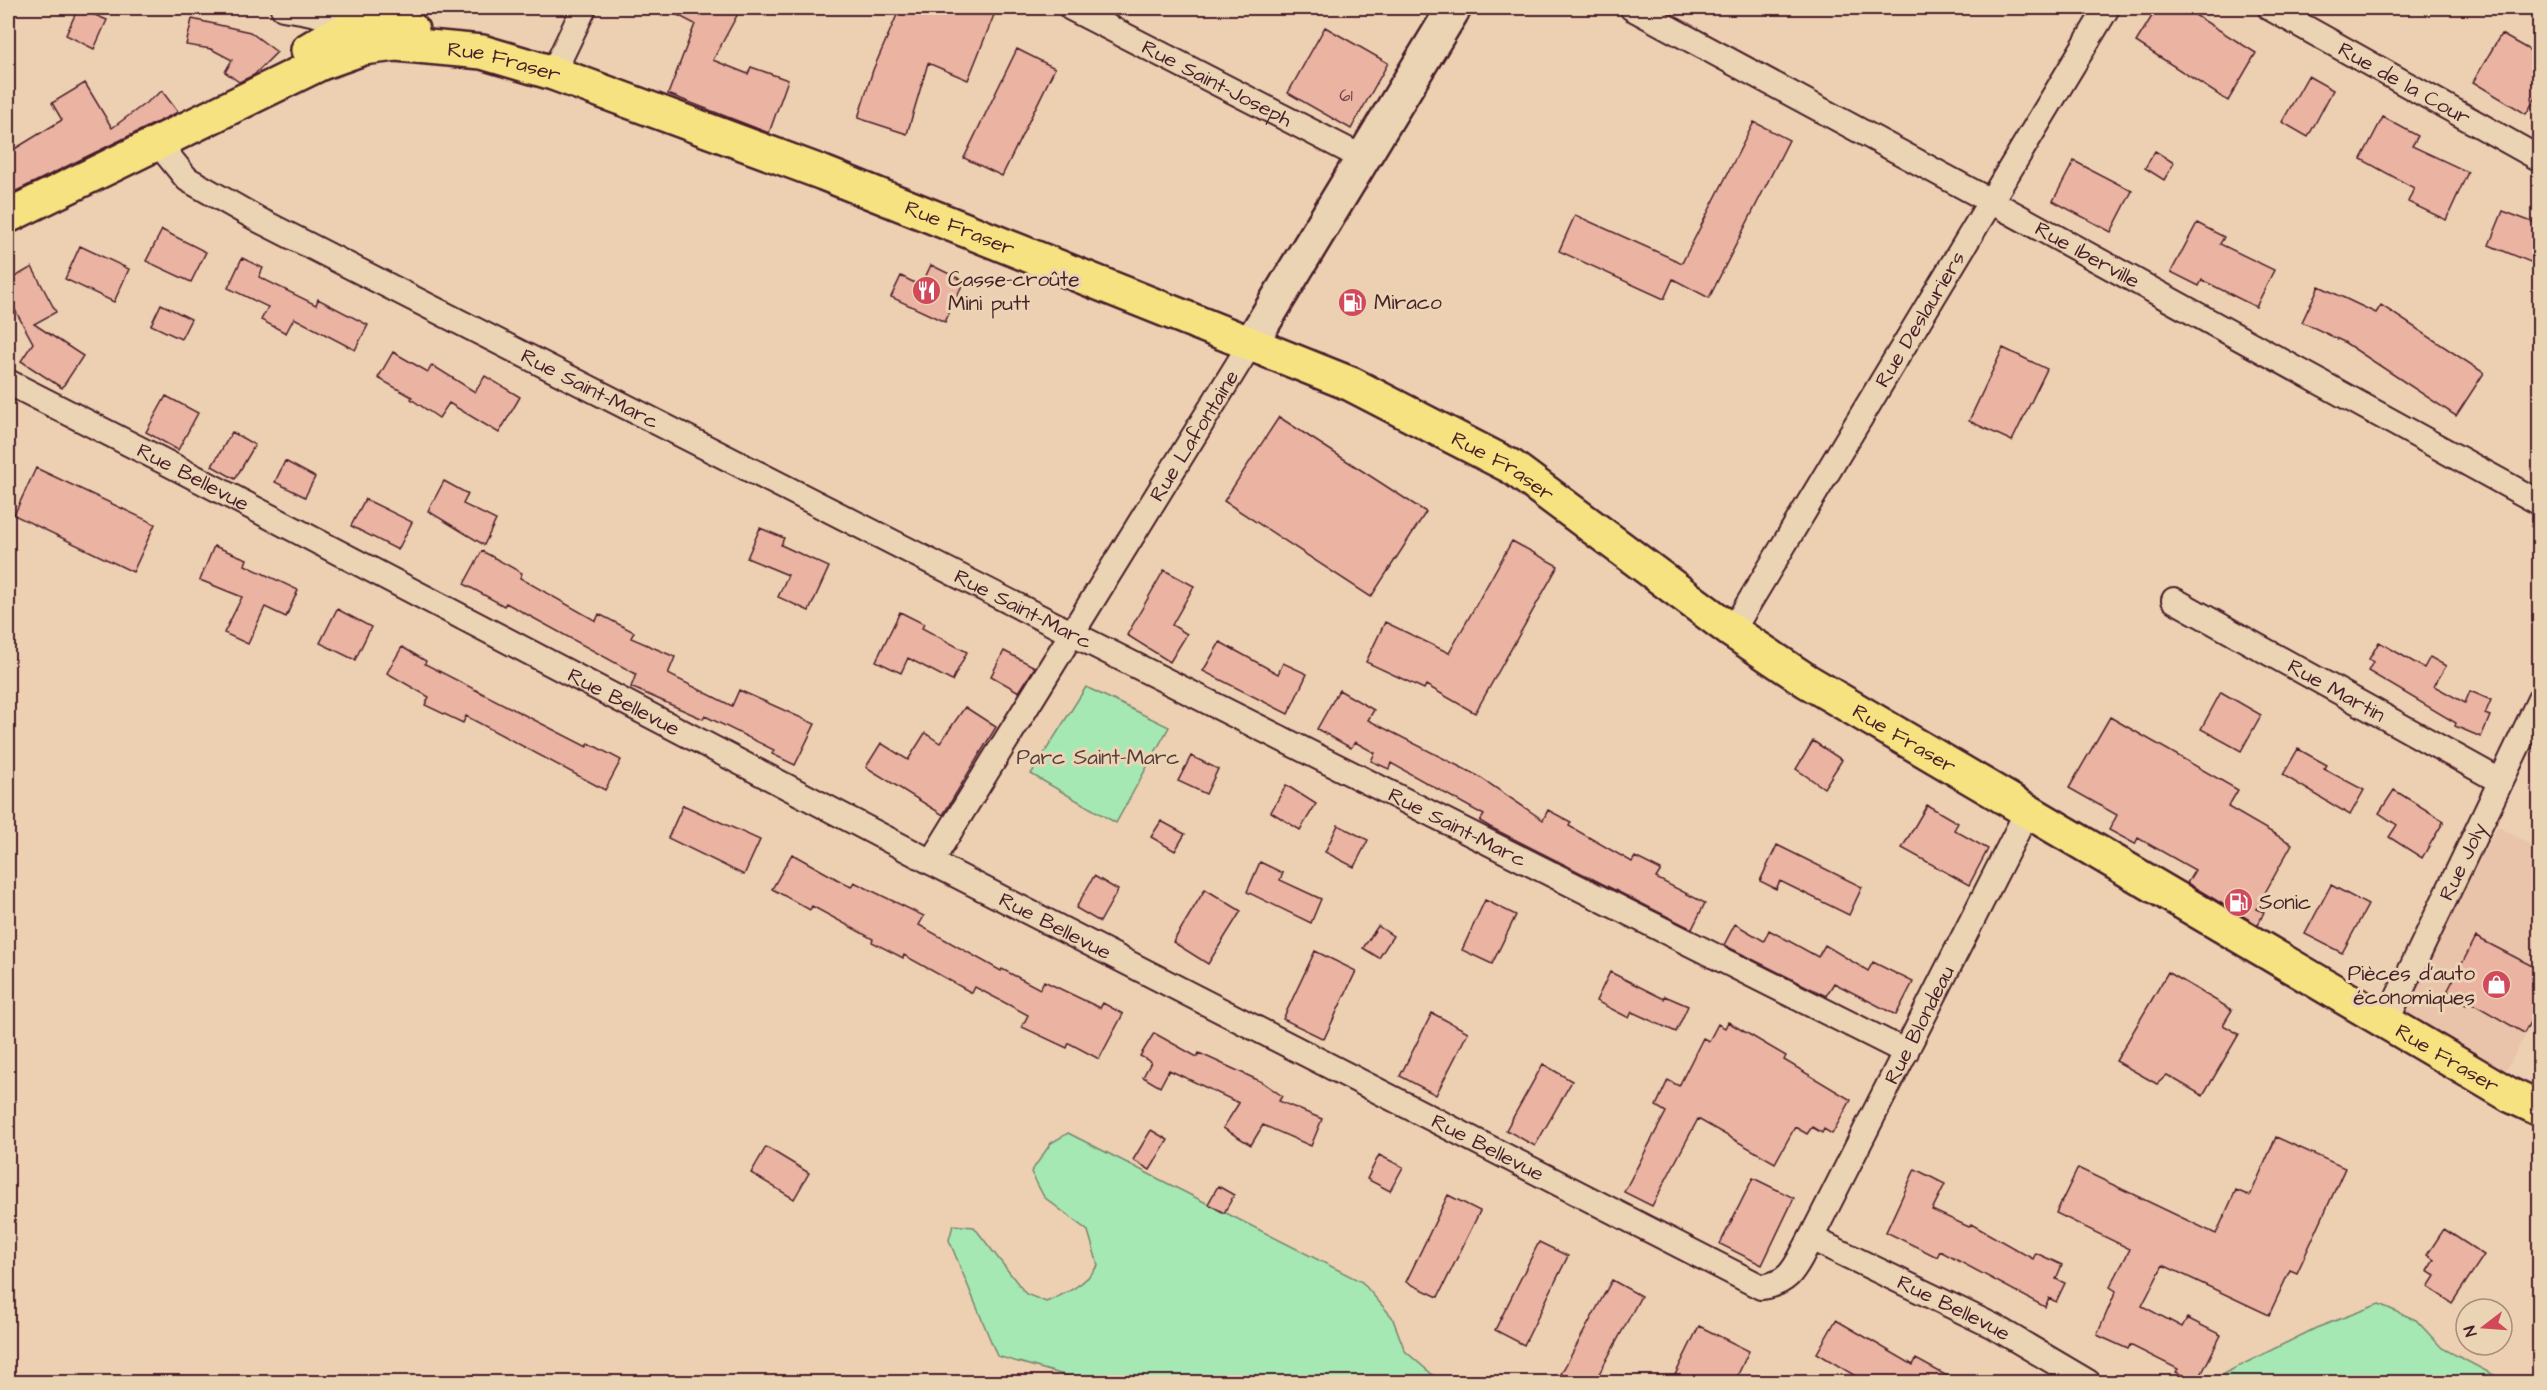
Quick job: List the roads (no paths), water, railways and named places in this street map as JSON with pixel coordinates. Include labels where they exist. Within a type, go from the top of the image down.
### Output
[{"type":"main road","name":"Rue Lafontaine","points":[[1251,343],[1454,8]]},
{"type":"main road","name":"Rue Fraser","points":[[8,216],[321,63],[359,28],[396,44],[482,52],[553,73],[823,173],[1251,343],[1351,384],[1424,419],[1512,467],[1732,631],[1838,700],[2510,1095],[2540,1109]]},
{"type":"street","points":[[284,8],[323,16],[359,28]]},
{"type":"street","points":[[553,73],[584,8]]},
{"type":"street","name":"Rue Saint-Joseph","points":[[1071,8],[1363,158]]},
{"type":"street","name":"Rue Iberville","points":[[1632,8],[1992,202],[2540,503]]},
{"type":"street","name":"Rue Deslauriers","points":[[1732,631],[2107,8]]},
{"type":"street","name":"Rue de la Cour","points":[[2270,8],[2538,154]]},
{"type":"street","name":"Rue Saint-Marc","points":[[157,142],[187,179],[261,221],[1073,634],[1906,1052]]},
{"type":"street","name":"Rue Lafontaine","points":[[931,862],[1251,343]]},
{"type":"street","name":"Rue Bellevue","points":[[8,382],[931,862],[1761,1287],[1778,1285],[1789,1276],[1811,1238],[1993,1326],[2088,1383]]},
{"type":"street","name":"Rue Martin","points":[[2174,600],[2500,781]]},
{"type":"street","name":"Rue Joly","points":[[2386,1022],[2540,699]]},
{"type":"street","name":"Rue Blondeau","points":[[1811,1238],[2027,812]]},
{"type":"place","name":"Casse-croûte Mini putt","points":[[927,291]]},
{"type":"place","name":"Miraco","points":[[1353,302]]},
{"type":"place","name":"Sonic","points":[[2238,902]]},
{"type":"place","name":"Pièces d'auto économiques","points":[[2496,985]]},
{"type":"park label","name":"Parc Saint-Marc","points":[[1098,757]]}]
